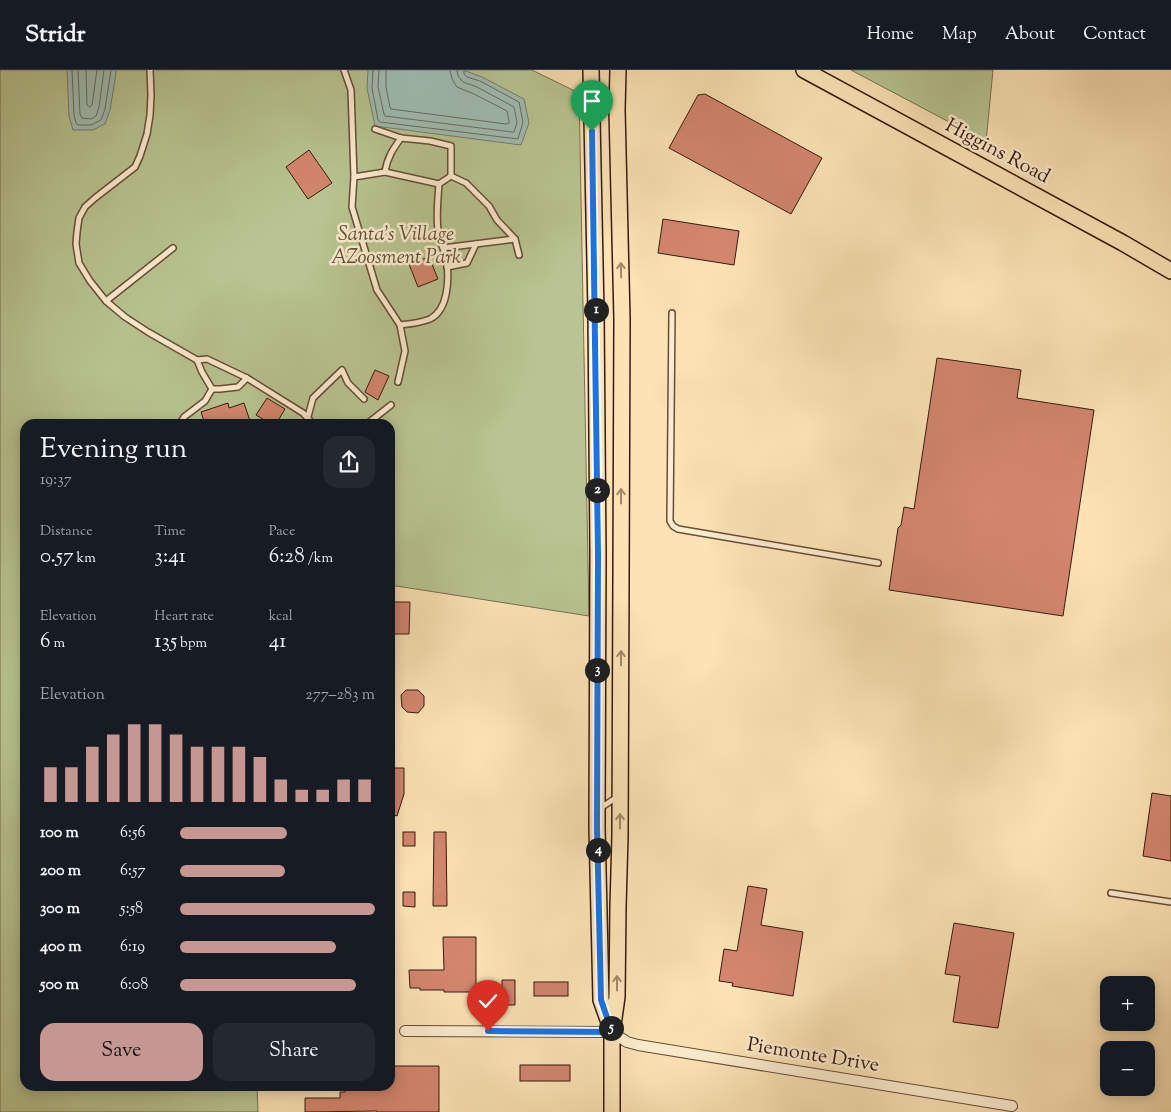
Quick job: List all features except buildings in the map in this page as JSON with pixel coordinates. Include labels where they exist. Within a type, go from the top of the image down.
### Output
[{"type":"main road","points":[[592,70],[598,544],[597,811],[601,1000],[612,1032]]},
{"type":"main road","points":[[612,1112],[612,1032],[617,997],[620,795],[622,319],[617,110],[618,70]]},
{"type":"main road","name":"Higgins Road","points":[[804,70],[1123,243],[1171,271]]},
{"type":"street","points":[[406,1031],[612,1032]]},
{"type":"street","name":"Piemonte Drive","points":[[612,1032],[624,1040],[638,1045],[1012,1106]]},
{"type":"lane","points":[[150,70],[151,95],[147,134],[140,156],[135,167],[95,198],[85,208],[79,218],[76,244],[79,263],[106,301],[124,316],[197,360],[207,359],[247,378],[303,413],[306,419]]},
{"type":"lane","points":[[344,70],[352,90],[354,176],[352,207],[377,290],[400,325],[405,351],[398,382]]},
{"type":"lane","points":[[375,129],[401,138],[430,141],[451,146],[451,176]]},
{"type":"lane","points":[[385,172],[390,154],[401,138]]},
{"type":"lane","points":[[354,176],[385,172],[439,184],[451,176]]},
{"type":"lane","points":[[451,176],[466,183],[489,206],[497,220],[515,239],[519,255]]},
{"type":"lane","points":[[400,325],[416,323],[431,318],[440,310],[445,297],[447,267],[438,228],[439,184]]},
{"type":"lane","points":[[443,248],[515,239]]},
{"type":"lane","points":[[447,267],[467,263],[476,244]]},
{"type":"lane","points":[[106,301],[173,248]]},
{"type":"lane","points":[[672,313],[670,521],[673,526],[678,529],[878,562]]},
{"type":"lane","points":[[197,360],[212,389]]},
{"type":"lane","points":[[308,419],[313,398],[342,370],[348,383],[364,399]]},
{"type":"lane","points":[[212,389],[238,387],[247,378]]},
{"type":"lane","points":[[183,419],[205,401],[212,389]]},
{"type":"lane","points":[[373,419],[391,405]]},
{"type":"lane","points":[[597,811],[620,795]]},
{"type":"lane","points":[[1111,893],[1171,902]]},
{"type":"green space","name":"Santa's Village AZoosment Park","points":[[0,70],[532,70],[579,93],[589,616],[395,586],[395,419],[20,419],[20,1091],[257,1091],[258,1112],[0,1112]]},
{"type":"green space","points":[[851,70],[993,70],[986,142],[951,123]]},
{"type":"water","points":[[67,70],[116,70],[110,110],[105,124],[93,130],[73,130],[69,116]]},
{"type":"water","points":[[368,70],[463,70],[482,77],[524,99],[529,123],[521,145],[375,126],[367,88]]},
{"type":"route","points":[[488,1031],[612,1032],[601,1000],[597,827],[598,554],[592,131]]}]
